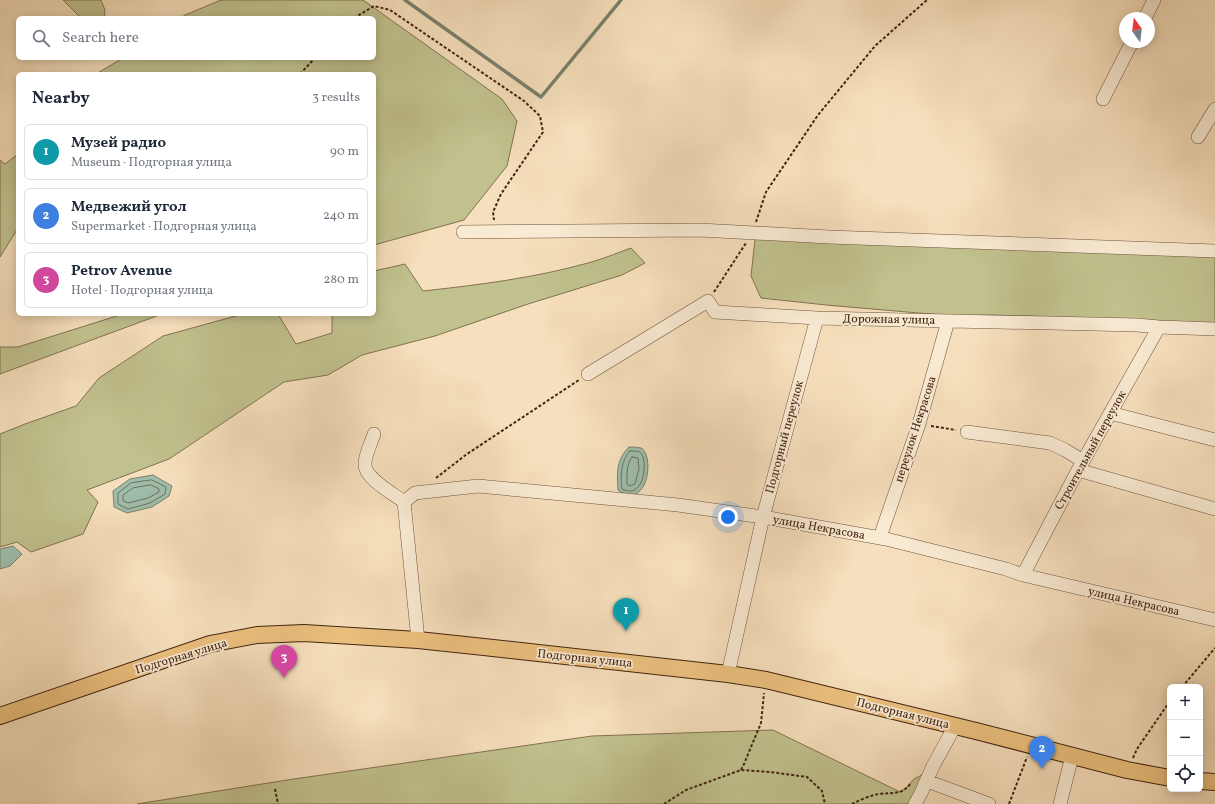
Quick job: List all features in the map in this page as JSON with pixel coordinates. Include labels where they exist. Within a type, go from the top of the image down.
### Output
[{"type":"main road","name":"Подгорная улица","points":[[0,716],[210,644],[257,635],[304,633],[418,640],[728,674],[766,680],[1127,770],[1167,777]]},
{"type":"main road","points":[[1203,781],[1215,782]]},
{"type":"street","points":[[1148,12],[1154,0]]},
{"type":"street","points":[[1103,99],[1129,48]]},
{"type":"street","points":[[1198,137],[1215,109]]},
{"type":"street","points":[[463,232],[700,230],[830,237],[1215,251]]},
{"type":"street","points":[[588,374],[708,301]]},
{"type":"street","name":"Дорожная улица","points":[[708,301],[715,312],[817,318],[1137,325],[1215,329]]},
{"type":"street","name":"Подгорный переулок","points":[[728,674],[763,517],[817,318]]},
{"type":"street","name":"переулок Некрасова","points":[[880,537],[919,424],[948,321]]},
{"type":"street","name":"Строительный переулок","points":[[1023,575],[1080,465],[1159,327]]},
{"type":"street","points":[[1110,413],[1215,440]]},
{"type":"street","points":[[967,432],[1050,444],[1065,450],[1080,465],[1215,509]]},
{"type":"street","points":[[374,434],[364,466],[371,478],[404,502],[418,640]]},
{"type":"street","name":"улица Некрасова","points":[[404,502],[415,493],[478,486],[678,505],[763,517],[880,537],[1006,569],[1023,575],[1215,620]]},
{"type":"street","points":[[915,804],[921,780],[933,766],[955,726]]},
{"type":"street","points":[[1060,804],[1072,756]]},
{"type":"street","points":[[921,780],[989,804]]},
{"type":"path","points":[[708,301],[752,233],[766,192],[818,114],[875,46],[926,0]]},
{"type":"path","points":[[357,16],[374,6],[390,10],[524,102],[540,116],[543,132],[501,194],[493,212],[495,222],[509,232]]},
{"type":"path","points":[[302,72],[313,60]]},
{"type":"path","points":[[431,482],[467,454],[588,374]]},
{"type":"path","points":[[919,424],[967,432]]},
{"type":"path","points":[[1185,684],[1215,648]]},
{"type":"path","points":[[741,770],[761,723],[766,680]]},
{"type":"path","points":[[1127,770],[1137,749],[1167,705]]},
{"type":"path","points":[[1009,804],[1032,746]]},
{"type":"path","points":[[664,804],[686,790],[741,770],[807,777],[822,791],[825,804]]},
{"type":"path","points":[[852,804],[878,794],[901,792],[921,780]]},
{"type":"path","points":[[275,789],[278,804]]},
{"type":"green space","points":[[63,0],[101,0],[105,10],[104,16],[79,16]]},
{"type":"green space","points":[[221,0],[363,0],[502,99],[517,121],[507,166],[464,220],[376,244],[376,72],[99,72],[120,60],[376,60],[376,16],[184,16]]},
{"type":"green space","points":[[16,156],[16,231],[0,257],[0,160],[5,164]]},
{"type":"green space","points":[[767,237],[1215,257],[1215,323],[994,315],[953,316],[761,298],[751,276],[755,239]]},
{"type":"green space","points":[[631,248],[645,263],[622,275],[528,304],[435,336],[362,355],[328,375],[284,382],[169,459],[87,490],[98,502],[83,534],[31,552],[17,542],[0,547],[0,434],[76,406],[99,378],[163,336],[236,316],[279,316],[296,344],[332,333],[332,316],[376,316],[376,271],[405,264],[423,291],[527,277],[594,261]]},
{"type":"green space","points":[[117,316],[157,316],[0,374],[0,347],[18,347]]},
{"type":"green space","points":[[773,730],[900,792],[932,765],[913,804],[137,804],[287,780],[592,736]]},
{"type":"water","points":[[629,447],[641,448],[648,461],[648,470],[646,480],[642,488],[636,494],[628,495],[618,490],[617,478],[618,467],[622,457]]},
{"type":"water","points":[[153,475],[172,486],[169,496],[152,507],[127,513],[114,507],[113,491],[130,479]]},
{"type":"water","points":[[13,546],[22,554],[10,566],[0,569],[0,549]]},
{"type":"waterway","points":[[405,0],[541,97],[621,0]]},
{"type":"place","name":"Музей радио","points":[[626,631]]},
{"type":"place","name":"Petrov Avenue","points":[[284,678]]},
{"type":"place","name":"Медвежий угол","points":[[1042,769]]}]
